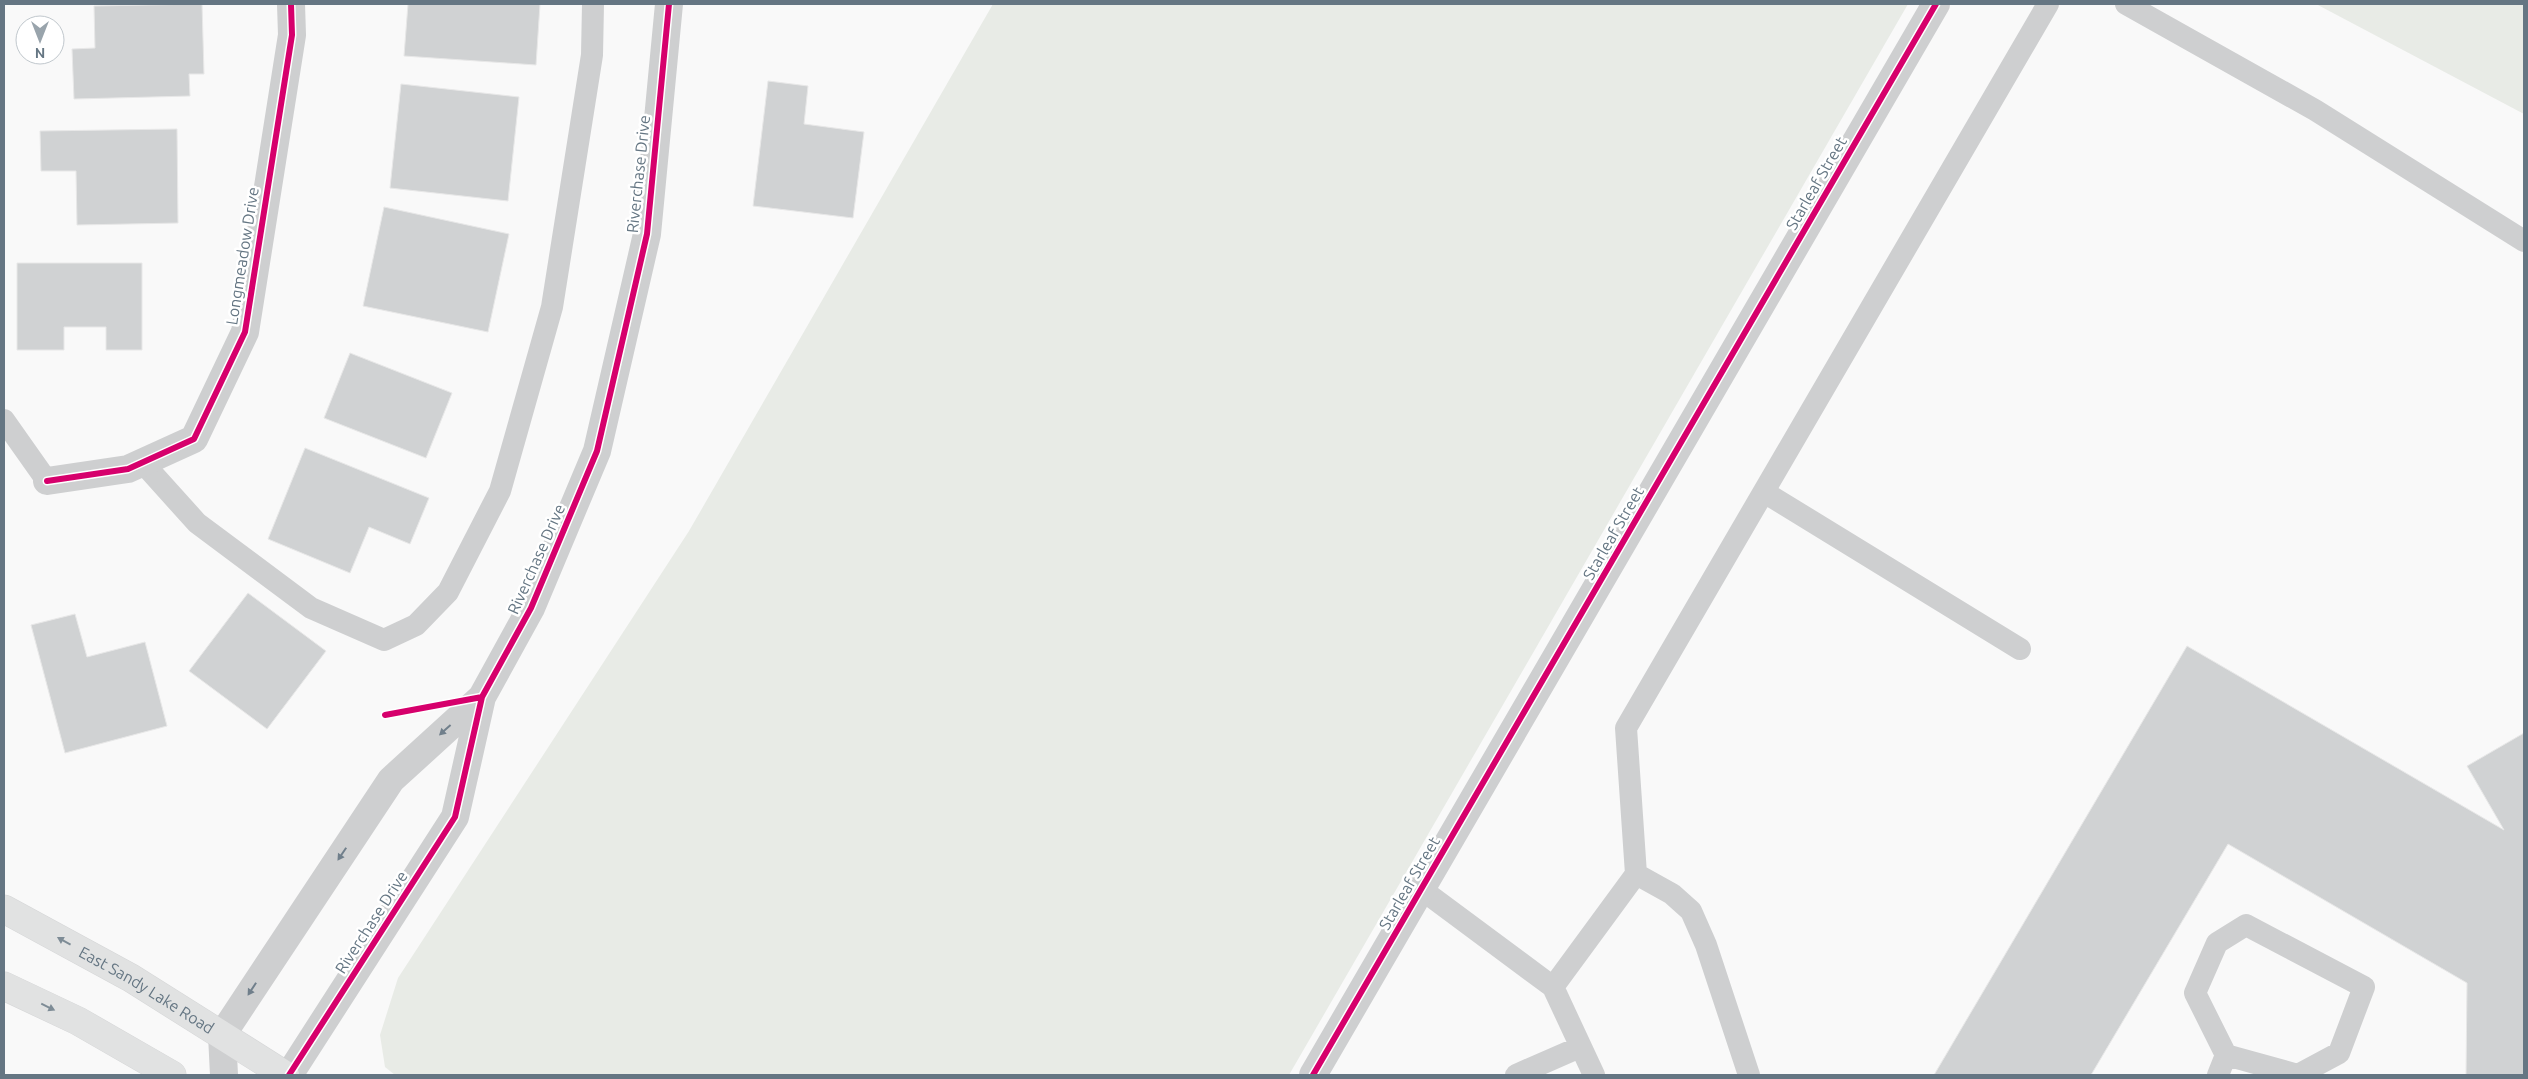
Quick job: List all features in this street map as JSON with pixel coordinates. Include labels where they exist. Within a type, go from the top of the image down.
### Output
[{"type":"main road","name":"East Sandy Lake Road","points":[[4,908],[131,978],[285,1075]]},
{"type":"main road","points":[[4,986],[78,1021],[172,1075]]},
{"type":"street","name":"Longmeadow Drive","points":[[47,481],[128,469],[194,439],[245,332],[292,35],[291,4]]},
{"type":"street","name":"Riverchase Drive","points":[[289,1075],[455,817],[482,697],[532,608],[597,451],[647,234],[669,4]]},
{"type":"street","name":"Starleaf Street","points":[[1313,1075],[1936,4]]},
{"type":"street","name":"Riverchase Drive","points":[[222,1036],[391,780],[482,697]]},
{"type":"street","points":[[222,1036],[224,1075]]},
{"type":"lane","points":[[143,463],[196,523],[311,608],[384,640],[416,625],[448,592],[500,491],[552,307],[592,55],[593,4]]},
{"type":"lane","points":[[1553,987],[1636,874],[1626,728],[2048,4]]},
{"type":"lane","points":[[2126,4],[2315,110],[2524,241]]},
{"type":"lane","points":[[4,420],[47,481]]},
{"type":"lane","points":[[1764,492],[2020,649]]},
{"type":"lane","points":[[1636,874],[1672,894],[1691,911],[1706,945],[1749,1075]]},
{"type":"lane","points":[[1421,889],[1553,987],[1594,1075]]},
{"type":"lane","points":[[2246,925],[2364,987],[2340,1053],[2298,1075],[2222,1065],[2195,993],[2217,943],[2246,925]]},
{"type":"lane","points":[[1516,1075],[1580,1047]]},
{"type":"shaded area","points":[[993,4],[1908,4],[1289,1075],[395,1075],[385,1067],[380,1035],[398,978],[689,531]]},
{"type":"shaded area","points":[[2316,4],[2524,4],[2524,114]]},
{"type":"building","points":[[202,4],[204,74],[189,74],[190,96],[74,99],[72,49],[95,48],[94,6]]},
{"type":"building","points":[[408,4],[540,4],[536,65],[404,56]]},
{"type":"building","points":[[768,81],[808,86],[804,124],[864,132],[853,218],[753,206]]},
{"type":"building","points":[[401,84],[519,97],[508,201],[390,188]]},
{"type":"building","points":[[177,129],[178,223],[77,225],[76,171],[41,171],[40,131]]},
{"type":"building","points":[[384,207],[509,234],[488,332],[363,306]]},
{"type":"building","points":[[17,263],[142,263],[142,350],[106,350],[106,327],[64,327],[64,350],[17,350]]},
{"type":"building","points":[[350,353],[452,393],[426,458],[324,418]]},
{"type":"building","points":[[305,448],[429,498],[410,544],[369,527],[350,573],[268,539]]},
{"type":"building","points":[[248,593],[326,651],[267,729],[189,671]]},
{"type":"building","points":[[75,614],[87,657],[145,642],[167,726],[65,753],[31,625]]},
{"type":"building","points":[[2187,646],[2504,830],[2467,766],[2524,733],[2524,1075],[2466,1075],[2467,983],[2228,844],[2091,1075],[1934,1075]]},
{"type":"cycle path","points":[[47,481],[128,469],[194,439],[245,332],[292,35],[291,4]]},
{"type":"cycle path","points":[[289,1075],[455,817],[482,697],[531,608],[597,451],[647,234],[669,4]]},
{"type":"cycle path","points":[[1313,1075],[1936,4]]},
{"type":"cycle path","points":[[385,715],[482,697]]}]
